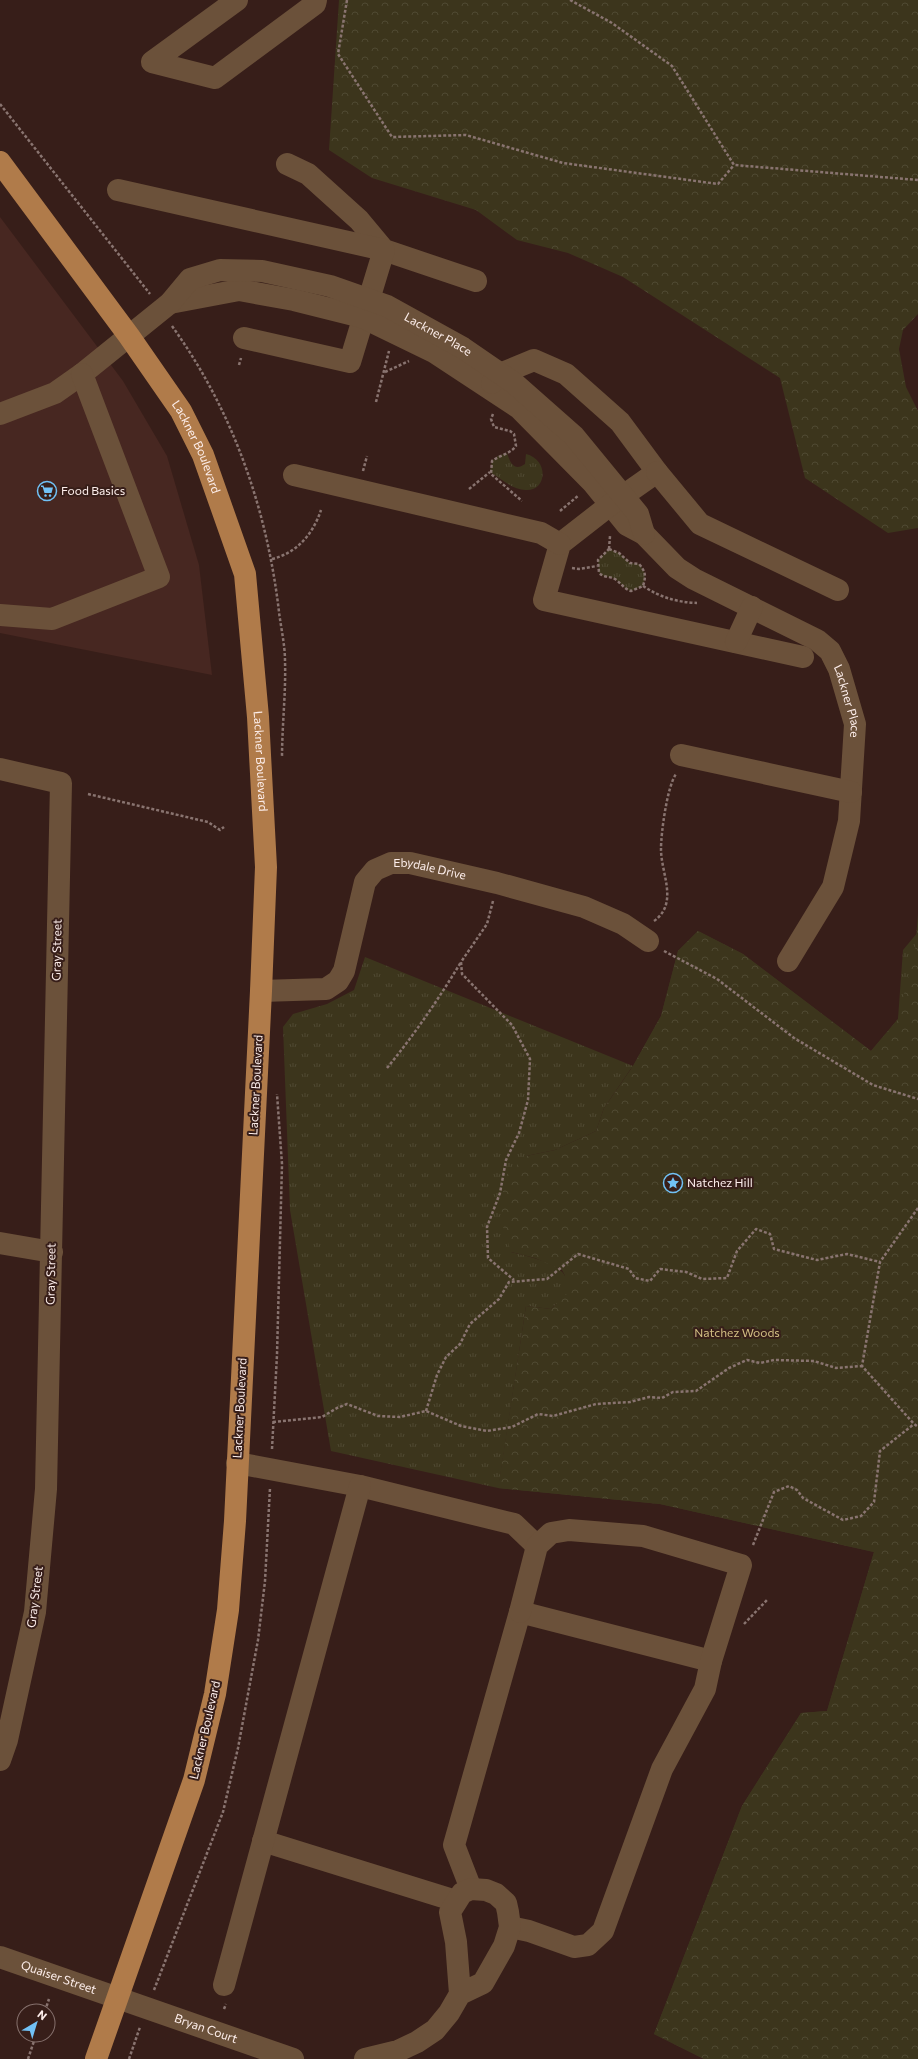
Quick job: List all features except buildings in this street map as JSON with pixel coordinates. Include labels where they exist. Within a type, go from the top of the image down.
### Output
[{"type":"main road","name":"Lackner Boulevard","points":[[0,162],[129,336],[181,411],[203,456],[245,574],[258,717],[266,868],[238,1463],[228,1610],[215,1694],[194,1780],[96,2059]]},
{"type":"street","points":[[237,0],[152,62],[214,78],[315,4],[316,0]]},
{"type":"street","points":[[286,164],[308,174],[359,220],[384,250]]},
{"type":"street","points":[[118,190],[384,250],[476,281]]},
{"type":"street","points":[[244,338],[350,362],[384,250]]},
{"type":"street","name":"Lackner Place","points":[[0,414],[55,393],[82,374],[170,303],[239,290],[294,300],[366,308],[434,352],[498,387],[593,483],[617,500],[627,525],[644,534],[677,568],[694,580],[817,640],[830,651],[839,669],[855,724],[849,821],[834,887],[788,961]]},
{"type":"street","points":[[498,387],[534,360],[566,374],[620,422],[657,472],[700,524],[838,590]]},
{"type":"street","points":[[0,615],[52,619],[159,577],[82,374]]},
{"type":"street","points":[[657,472],[617,500],[560,544],[544,600],[803,657]]},
{"type":"street","points":[[294,475],[541,533],[560,544]]},
{"type":"street","points":[[736,642],[752,607]]},
{"type":"street","points":[[686,756],[851,792]]},
{"type":"street","name":"Gray Street","points":[[0,769],[60,783],[52,1252],[46,1489],[35,1612],[7,1740],[0,1760]]},
{"type":"street","name":"Ebydale Drive","points":[[261,991],[326,989],[338,981],[344,971],[365,882],[375,870],[391,863],[410,863],[497,883],[584,907],[643,937]]},
{"type":"street","points":[[0,1243],[52,1252]]},
{"type":"street","points":[[238,1463],[360,1486],[514,1524],[537,1546]]},
{"type":"street","points":[[224,1985],[360,1486]]},
{"type":"street","points":[[464,1895],[454,1845],[520,1612],[537,1546],[551,1533],[570,1530],[643,1536],[741,1565],[711,1661],[705,1689],[662,1769],[603,1931],[588,1945],[574,1947],[529,1931],[510,1927]]},
{"type":"street","points":[[520,1612],[711,1661]]},
{"type":"street","points":[[263,1840],[464,1895],[486,1890],[496,1894],[506,1903],[510,1927],[504,1946],[483,1983],[460,1994],[449,2013],[435,2030],[417,2042],[398,2052],[365,2059]]},
{"type":"street","points":[[460,1994],[456,1942],[450,1912],[464,1895]]},
{"type":"street","name":"Quaiser Street","points":[[0,1957],[118,1999]]},
{"type":"street","name":"Bryan Court","points":[[118,1999],[293,2059]]},
{"type":"path","points":[[347,0],[338,54],[392,137],[466,135],[563,164],[718,184],[734,164]]},
{"type":"path","points":[[570,0],[612,23],[672,66],[734,164]]},
{"type":"path","points":[[734,164],[918,180]]},
{"type":"path","points":[[376,402],[390,346]]},
{"type":"path","points":[[469,489],[490,472],[492,461],[498,456],[512,451],[516,446],[514,434],[510,431],[497,429],[494,427],[491,419],[498,387]]},
{"type":"path","points":[[490,472],[522,501]]},
{"type":"path","points":[[560,511],[581,494]]},
{"type":"path","points":[[272,559],[285,556],[299,546],[316,523],[321,510]]},
{"type":"path","points":[[609,550],[619,553],[630,563],[639,564],[644,570],[646,577],[643,586],[631,591],[624,589],[614,579],[605,578],[600,573],[597,566],[598,560],[609,550],[611,530]]},
{"type":"path","points":[[571,568],[579,569],[597,566]]},
{"type":"path","points":[[643,586],[658,595],[677,602],[703,603]]},
{"type":"path","points":[[686,756],[670,784],[661,840],[661,851],[668,893],[666,907],[643,937],[684,963],[718,979],[794,1038],[873,1085],[918,1099]]},
{"type":"path","points":[[88,794],[208,822],[220,830],[224,827]]},
{"type":"path","points":[[387,1068],[420,1025],[487,924],[497,883]]},
{"type":"path","points":[[461,962],[462,974],[512,1025],[530,1059],[528,1100],[520,1133],[506,1160],[500,1193],[487,1227],[488,1258],[514,1280]]},
{"type":"path","points":[[862,1366],[880,1262],[918,1208]]},
{"type":"path","points":[[426,1411],[437,1375],[446,1358],[460,1344],[470,1324],[499,1299],[509,1282],[514,1280],[547,1279],[578,1254],[629,1269],[635,1278],[650,1280],[660,1269],[686,1272],[702,1279],[727,1278],[737,1251],[756,1229],[770,1234],[774,1249],[817,1260],[847,1254],[880,1262]]},
{"type":"path","points":[[273,1422],[322,1417],[347,1404],[378,1416],[400,1417],[426,1411],[461,1426],[487,1431],[512,1427],[538,1414],[553,1416],[596,1404],[630,1402],[649,1397],[662,1398],[673,1392],[696,1391],[729,1368],[748,1360],[760,1363],[774,1360],[814,1360],[836,1368],[862,1366]]},
{"type":"path","points":[[862,1366],[918,1427]]},
{"type":"path","points":[[754,1545],[774,1492],[788,1486],[797,1490],[803,1498],[843,1520],[861,1516],[874,1502],[880,1451],[914,1424]]},
{"type":"path","points":[[742,1626],[767,1600]]},
{"type":"path","points":[[48,2003],[49,1999]]},
{"type":"path","points":[[129,2059],[140,2028]]},
{"type":"path","points":[[28,2059],[33,2043]]},
{"type":"shaded area","points":[[0,217],[123,381],[167,456],[199,565],[212,675],[0,633]]},
{"type":"green space","points":[[339,0],[918,0],[918,314],[903,330],[899,349],[906,387],[918,411],[918,528],[888,533],[805,478],[780,378],[623,277],[568,253],[517,240],[476,210],[372,178],[329,150]]},
{"type":"green space","points":[[507,453],[511,463],[518,467],[525,464],[526,454],[539,462],[543,474],[539,485],[534,489],[522,490],[507,484],[490,472],[492,461],[498,456]]},
{"type":"green space","points":[[609,549],[619,553],[630,563],[639,564],[645,574],[643,586],[631,591],[626,589],[615,579],[603,576],[599,573],[598,560]]},
{"type":"green space","name":"Natchez Woods","points":[[918,914],[918,2059],[704,2059],[654,2034],[742,1806],[801,1713],[827,1711],[874,1552],[660,1504],[498,1488],[526,1306],[551,1309],[572,1289],[562,1270],[535,1258],[511,1252],[501,1220],[504,1177],[526,1156],[555,1150],[596,1131],[604,1108],[633,1066],[661,1016],[678,951],[698,931],[743,954],[871,1051],[898,1019],[915,950]]},
{"type":"green space","name":"Natchez Woods","points":[[698,931],[743,954],[871,1051],[898,1019],[903,950],[918,932],[918,2059],[704,2059],[654,2034],[742,1806],[801,1713],[827,1711],[874,1552],[660,1504],[498,1488],[331,1451],[290,1210],[283,1027],[293,1014],[327,1004],[354,990],[365,957],[633,1066],[661,1016],[678,951]],"holes":[[[632,1067],[565,1276],[561,1271],[549,1263],[511,1252],[526,1156],[555,1150],[596,1131],[604,1108]],[[556,1304],[499,1484],[526,1306],[551,1309]]]},
{"type":"place","name":"Food Basics","points":[[47,491]]},
{"type":"place","name":"Natchez Hill","points":[[673,1183]]}]
